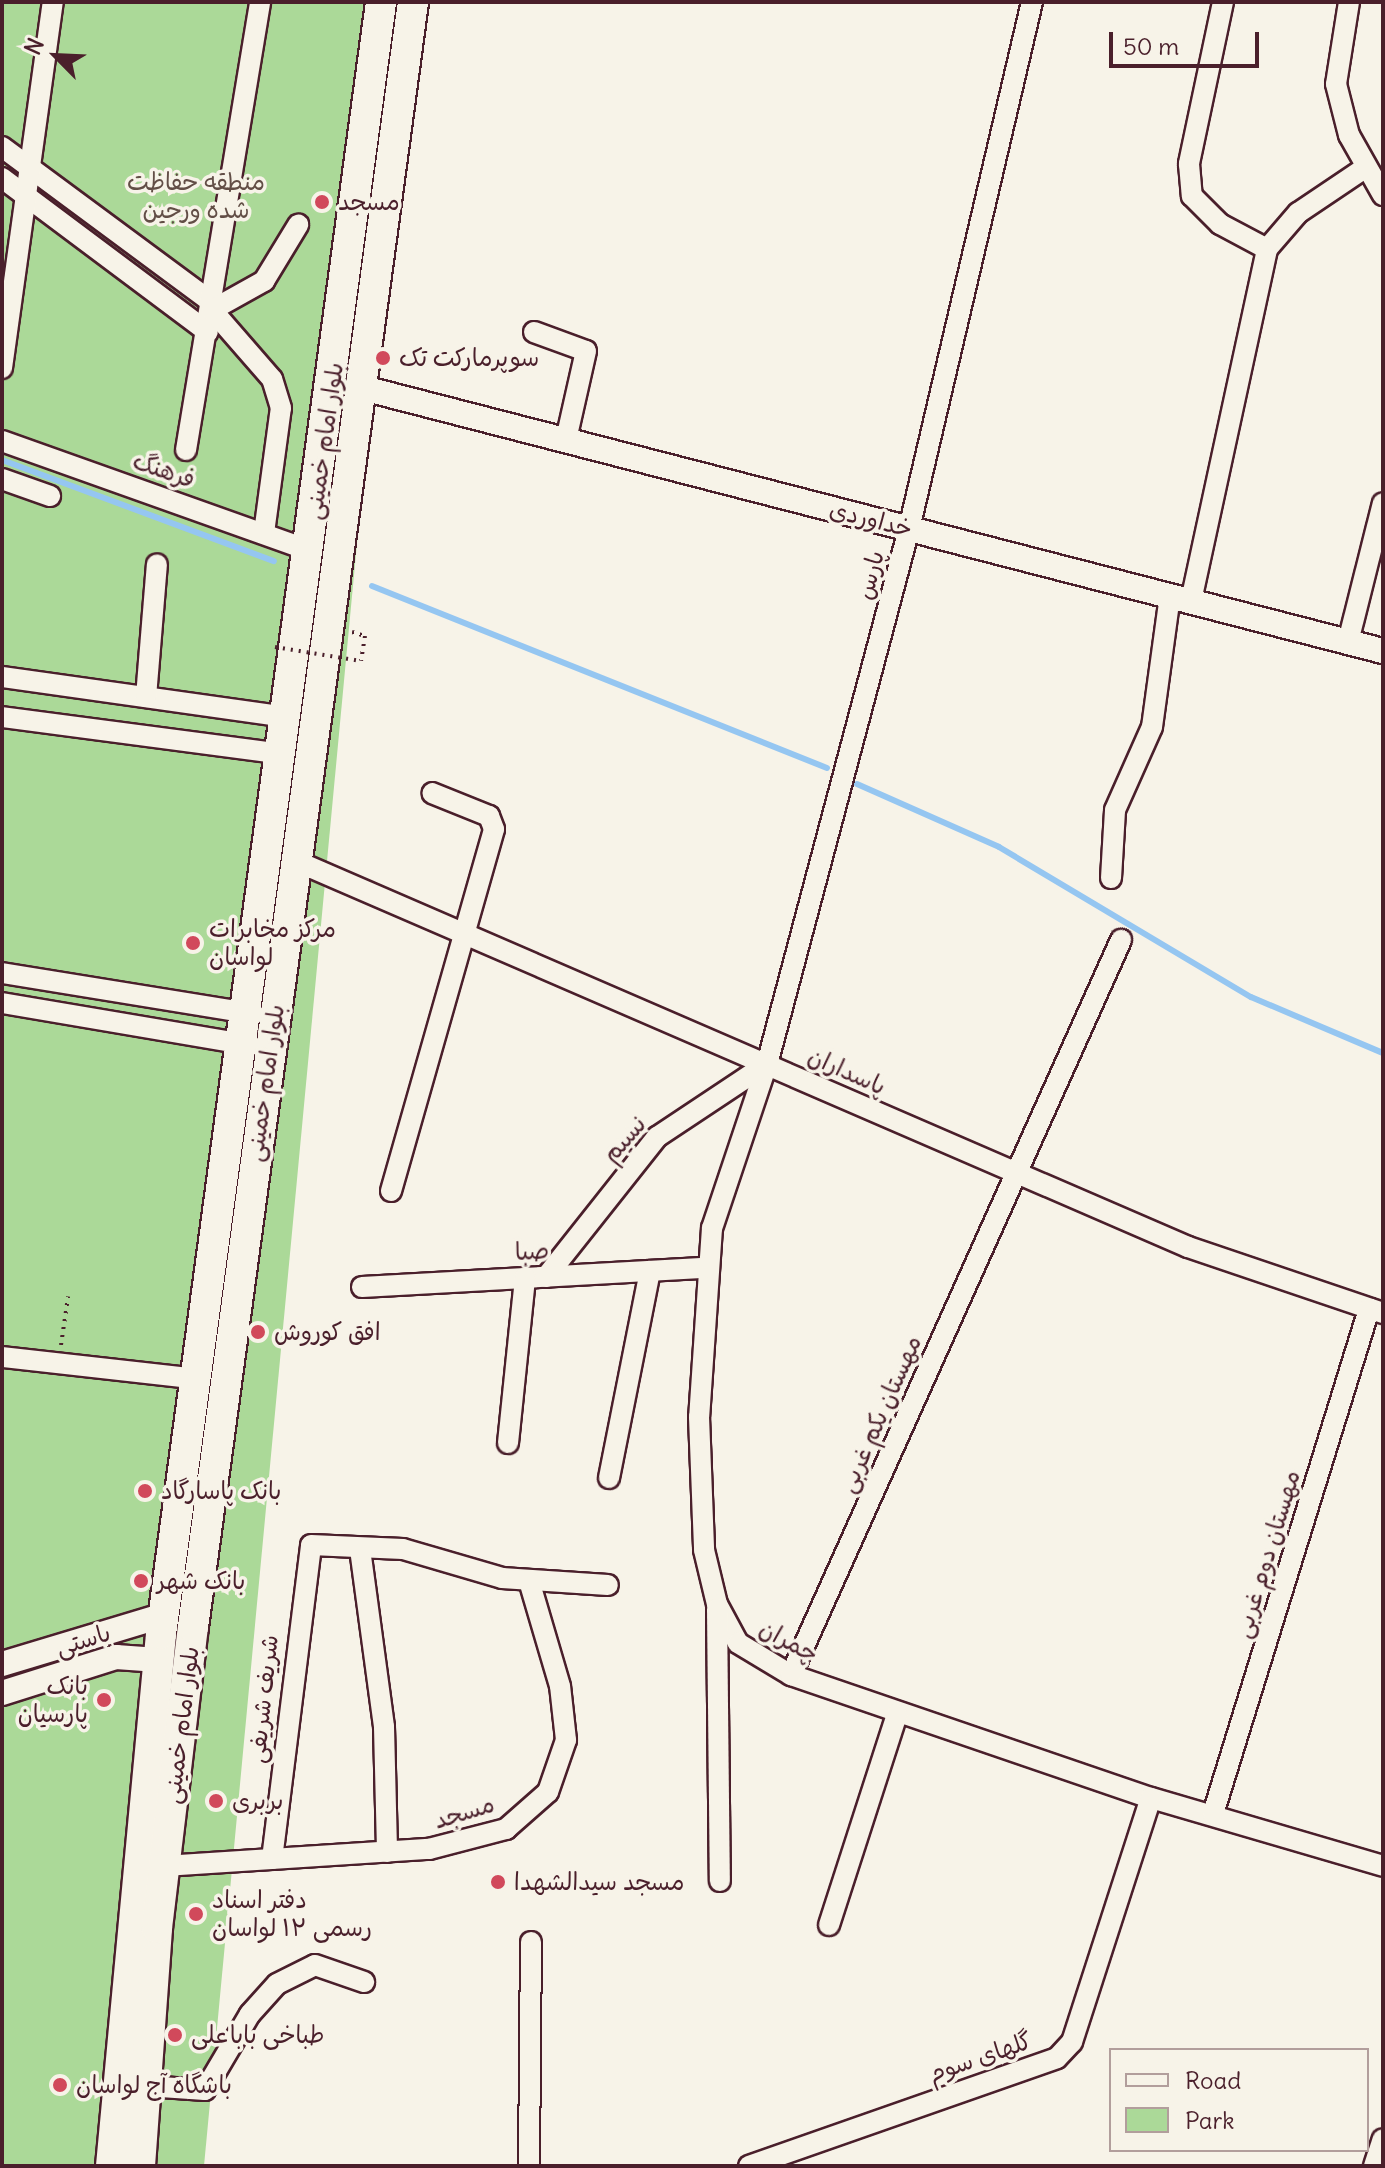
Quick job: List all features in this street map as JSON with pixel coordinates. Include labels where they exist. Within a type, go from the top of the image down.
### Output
[{"type":"main road","name":"بلوار امام خمینی","points":[[261,1015],[282,754],[381,2]]},
{"type":"main road","name":"بلوار امام خمینی","points":[[111,2166],[164,1615],[199,1379],[261,1015],[296,861],[413,2]]},
{"type":"main road","name":"بلوار امام خمینی","points":[[140,2166],[164,1866],[256,1046]]},
{"type":"street","points":[[2,368],[53,2]]},
{"type":"street","points":[[186,450],[213,307],[260,2]]},
{"type":"street","name":"پارس","points":[[767,1064],[909,529],[1032,2]]},
{"type":"street","points":[[1223,2],[1189,164],[1192,196],[1220,224],[1267,249]]},
{"type":"street","points":[[1349,2],[1336,84],[1365,168],[1383,195]]},
{"type":"street","points":[[2,147],[213,307],[272,379],[281,408],[264,533]]},
{"type":"street","points":[[1111,878],[1115,810],[1152,727],[1267,249],[1298,213],[1365,168]]},
{"type":"street","points":[[2,178],[208,332]]},
{"type":"street","points":[[213,307],[264,281],[298,225]]},
{"type":"street","points":[[534,332],[586,351],[566,440]]},
{"type":"street","name":"خداوردی","points":[[359,387],[1383,651]]},
{"type":"street","name":"فرهنگ","points":[[2,441],[308,550]]},
{"type":"street","points":[[2,479],[50,496]]},
{"type":"street","points":[[1348,642],[1383,503]]},
{"type":"street","points":[[146,697],[157,564]]},
{"type":"street","points":[[2,677],[287,717]]},
{"type":"street","points":[[2,717],[282,754]]},
{"type":"street","points":[[391,1191],[495,820],[432,793]]},
{"type":"street","name":"پاسداران","points":[[296,861],[1188,1247],[1379,1310]]},
{"type":"street","name":"مهستان یکم غربی","points":[[791,1675],[1121,940]]},
{"type":"street","points":[[2,973],[261,1015]]},
{"type":"street","points":[[2,1003],[256,1046]]},
{"type":"street","name":"چمران","points":[[767,1064],[705,1268],[699,1431],[704,1550],[717,1604],[738,1643],[791,1675],[897,1715],[1151,1798],[1383,1866]]},
{"type":"street","name":"نسیم","points":[[546,1277],[657,1137],[767,1064]]},
{"type":"street","name":"صبا","points":[[362,1287],[705,1268]]},
{"type":"street","points":[[609,1478],[650,1271]]},
{"type":"street","points":[[508,1443],[525,1278]]},
{"type":"street","name":"مهستان دوم غربی","points":[[1213,1814],[1379,1310]]},
{"type":"street","points":[[2,1357],[199,1379]]},
{"type":"street","name":"شریف شریفی","points":[[272,1859],[311,1545],[360,1549]]},
{"type":"street","points":[[387,1852],[384,1727],[360,1549],[403,1549],[529,1581],[608,1585]]},
{"type":"street","name":"مسجد","points":[[164,1866],[387,1852],[506,1829],[548,1792],[566,1740],[560,1686],[529,1581]]},
{"type":"street","points":[[717,1604],[720,1881]]},
{"type":"street","name":"باستی","points":[[2,1664],[164,1615]]},
{"type":"street","name":"باستی","points":[[2,1693],[116,1657],[158,1660]]},
{"type":"street","points":[[829,1925],[897,1715]]},
{"type":"street","name":"گلهای سوم","points":[[749,2166],[1057,2058],[1072,2042],[1151,1798]]},
{"type":"street","points":[[529,2166],[531,1942]]},
{"type":"street","points":[[146,2086],[205,2090],[250,2014],[277,1984],[315,1965],[364,1982]]},
{"type":"street","points":[[1374,2166],[1383,2139]]},
{"type":"path","points":[[275,647],[361,661],[365,636]]},
{"type":"path","points":[[58,1363],[68,1297]]},
{"type":"green space","name":"منطقه حفاظت شده ورجین","points":[[2,2],[408,2],[204,2166],[2,2166]]},
{"type":"waterway","points":[[2,460],[274,561]]},
{"type":"waterway","points":[[372,586],[827,768]]},
{"type":"waterway","points":[[857,784],[999,847],[1251,997],[1383,1053]]},
{"type":"place","name":"مسجد","points":[[322,202]]},
{"type":"place","name":"سوپرمارکت تک","points":[[383,358]]},
{"type":"place","name":"مرکز مخابرات لواسان","points":[[193,943]]},
{"type":"place","name":"افق کوروش","points":[[258,1332]]},
{"type":"place","name":"بانک پاسارگاد","points":[[145,1491]]},
{"type":"place","name":"بانک شهر","points":[[141,1581]]},
{"type":"place","name":"بانک پارسیان","points":[[104,1700]]},
{"type":"place","name":"بربری","points":[[216,1801]]},
{"type":"place","name":"مسجد سیدالشهدا","points":[[498,1882]]},
{"type":"place","name":"دفتر اسناد رسمی ۱۲ لواسان","points":[[196,1914]]},
{"type":"place","name":"طباخی باباعلی","points":[[175,2035]]},
{"type":"place","name":"باشگاه آج لواسان","points":[[60,2085]]}]
